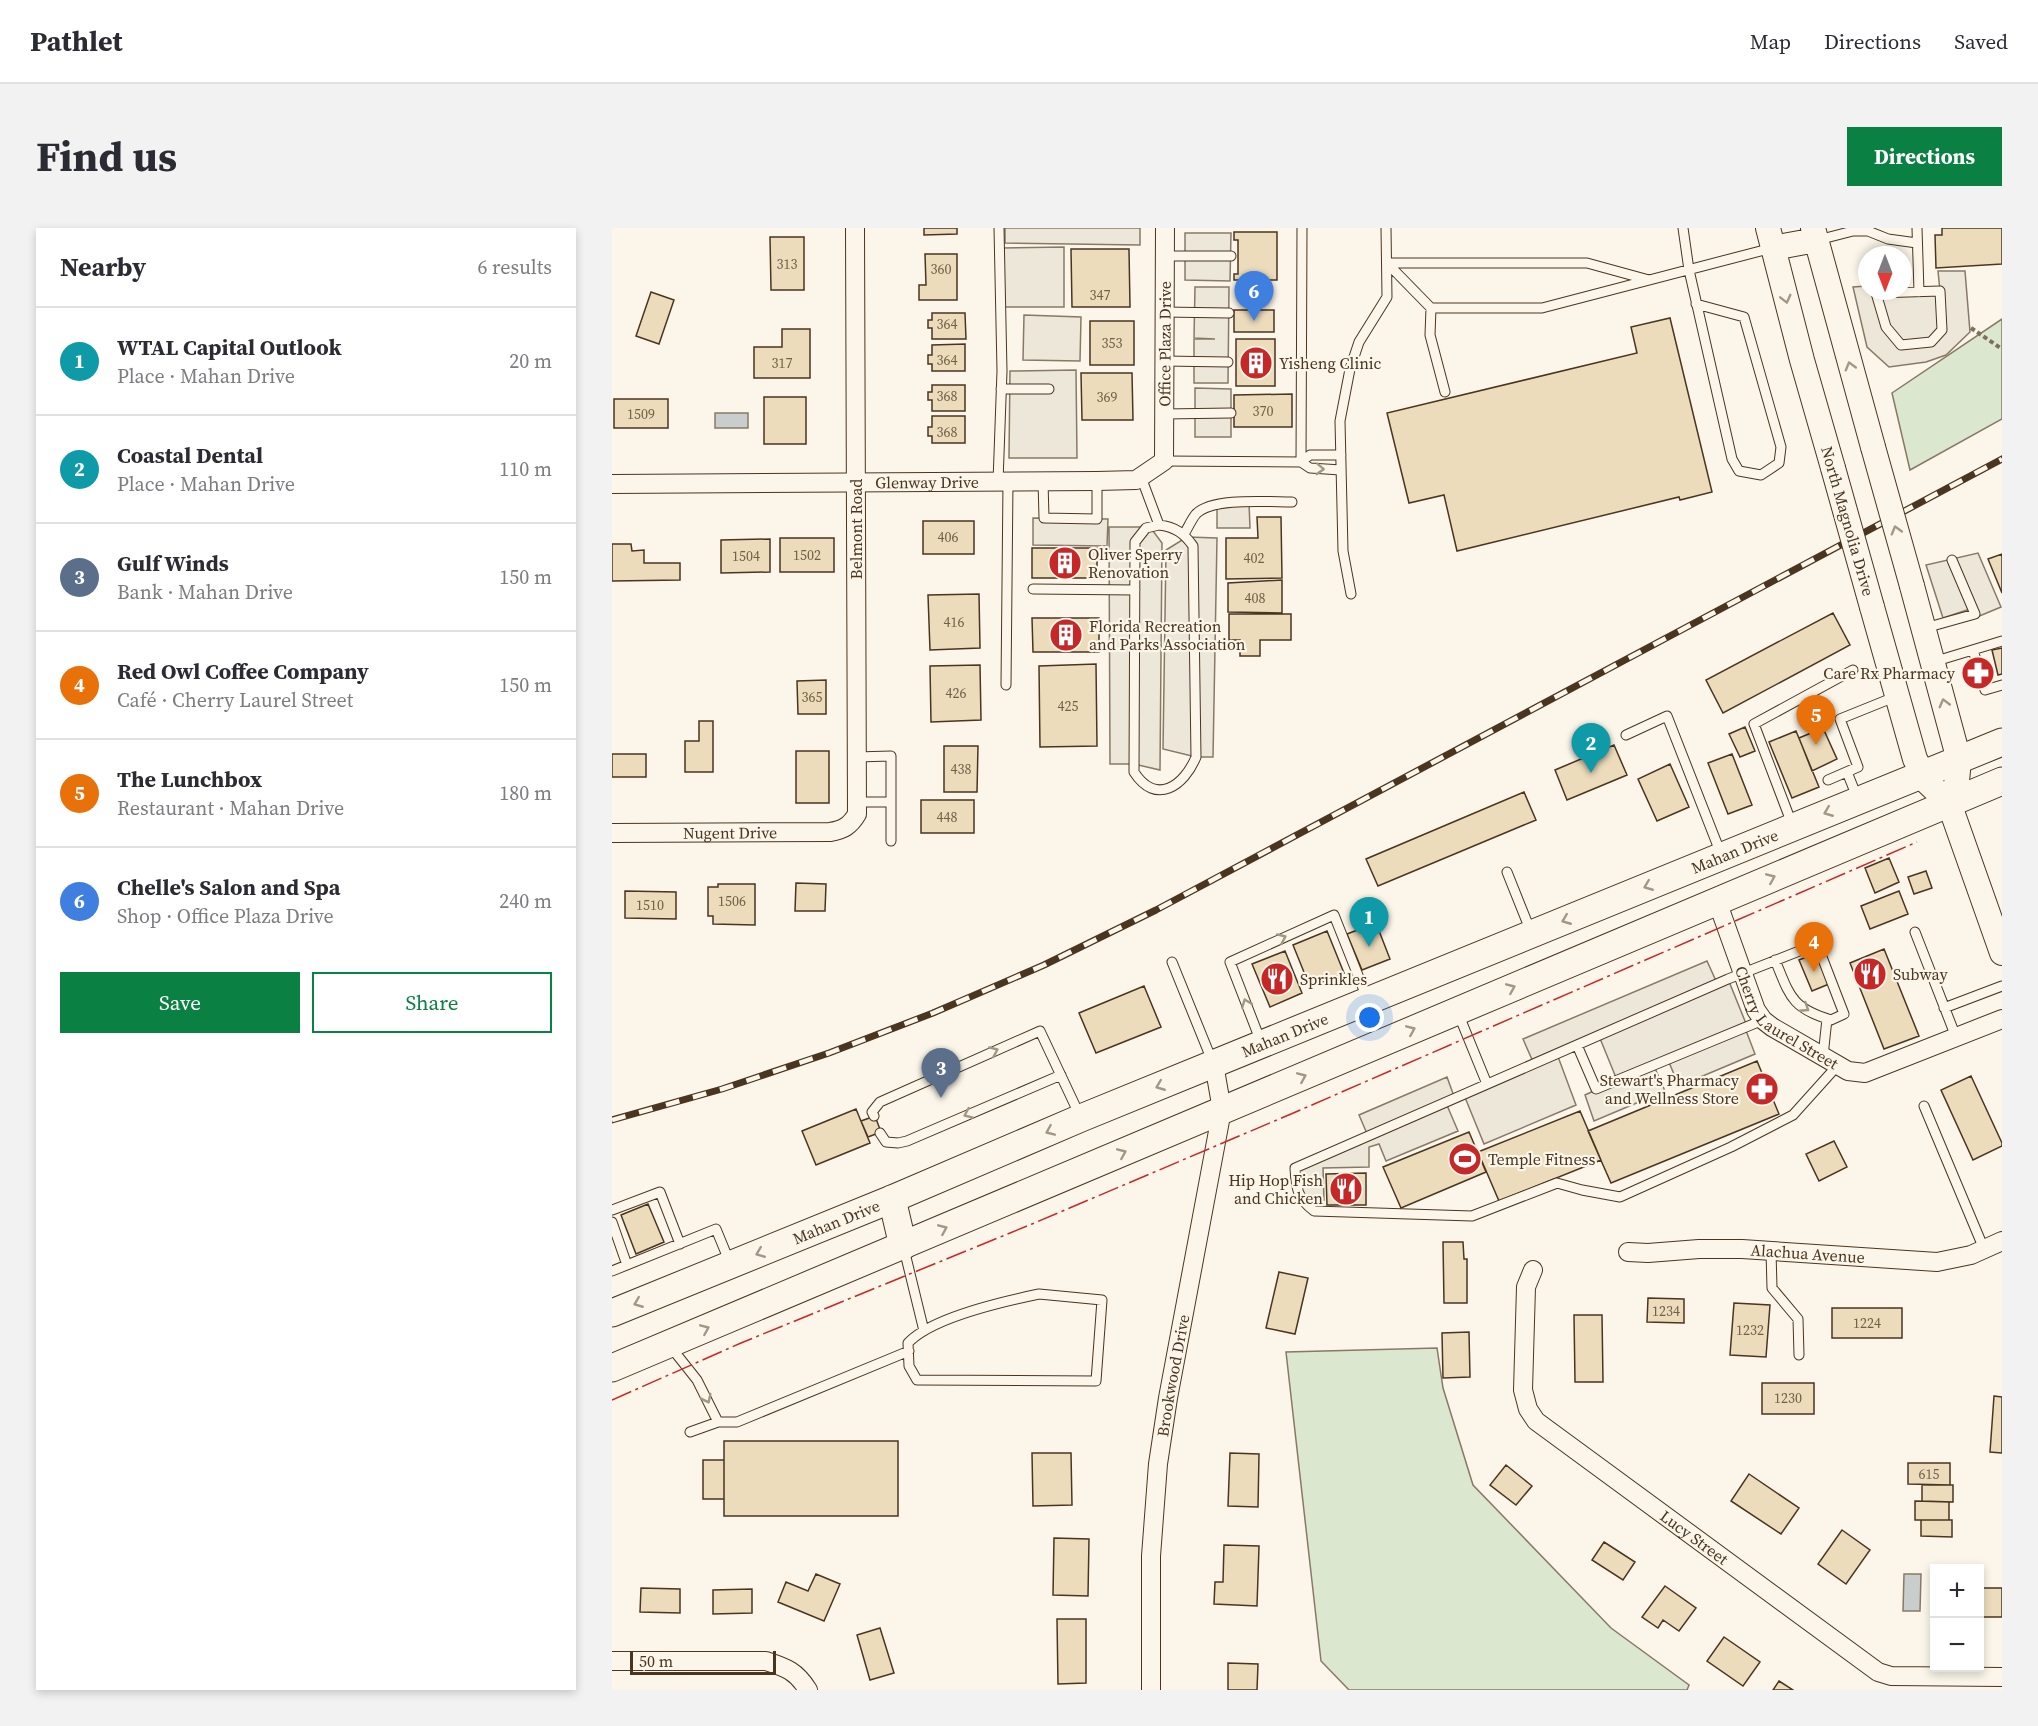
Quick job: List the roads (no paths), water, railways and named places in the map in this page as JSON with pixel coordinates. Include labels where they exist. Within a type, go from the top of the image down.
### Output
[{"type":"main road","points":[[1771,238],[1814,234],[1959,760],[1957,781],[1948,803]]},
{"type":"main road","name":"North Magnolia Drive","points":[[1771,238],[1802,360],[1910,745],[1921,774],[1933,790],[1948,803],[2002,953]]},
{"type":"main road","name":"Mahan Drive","points":[[612,1313],[892,1199],[1081,1118],[2002,742]]},
{"type":"main road","points":[[612,1368],[2002,781]]},
{"type":"main road","points":[[1440,971],[1457,1011]]},
{"type":"main road","points":[[892,1199],[903,1246]]},
{"type":"street","name":"Belmont Road","points":[[848,826],[856,814],[855,228]]},
{"type":"street","name":"Office Plaza Drive","points":[[1164,461],[1165,228]]},
{"type":"street","name":"Glenway Drive","points":[[612,484],[1126,481],[1141,477],[1164,461]]},
{"type":"street","name":"Nugent Drive","points":[[612,833],[830,832],[848,826]]},
{"type":"street","name":"Cherry Laurel Street","points":[[1717,901],[1756,1010],[1763,1020],[1830,1061],[1853,1072],[1865,1073],[2002,1019]]},
{"type":"street","name":"Brookwood Drive","points":[[1151,1690],[1151,1556],[1158,1464],[1168,1398],[1222,1110],[1214,1064]]},
{"type":"street","name":"Alachua Avenue","points":[[1628,1252],[1648,1253],[1700,1249],[1771,1251],[1937,1262],[1993,1251],[2002,1241]]},
{"type":"street","name":"Lucy Street","points":[[1533,1270],[1526,1287],[1523,1390],[1528,1409],[1536,1421],[1878,1672],[1891,1676],[2002,1677]]},
{"type":"street","points":[[612,1661],[766,1661],[787,1668],[804,1684]]},
{"type":"lane","points":[[999,228],[1006,685]]},
{"type":"lane","points":[[1301,462],[1302,228]]},
{"type":"lane","points":[[1351,594],[1343,550],[1340,421],[1350,369],[1359,342],[1387,297],[1386,228]]},
{"type":"lane","points":[[1683,228],[1696,304],[1732,459],[1739,471],[1761,475],[1779,463],[1781,447],[1744,317],[1696,304]]},
{"type":"lane","points":[[1917,228],[1919,292]]},
{"type":"lane","points":[[1814,234],[1868,231],[1888,239],[1917,243]]},
{"type":"lane","points":[[1387,263],[1431,308],[1542,308],[1689,270],[1771,238]]},
{"type":"lane","points":[[1164,256],[1231,256]]},
{"type":"lane","points":[[1387,263],[1587,263],[1650,280]]},
{"type":"lane","points":[[1940,291],[1942,330],[1931,342],[1901,345],[1886,327],[1876,293],[1919,292],[1940,291]]},
{"type":"lane","points":[[1431,308],[1430,335],[1445,392]]},
{"type":"lane","points":[[1164,312],[1229,313]]},
{"type":"lane","points":[[1164,361],[1228,362]]},
{"type":"lane","points":[[1001,389],[1048,389]]},
{"type":"lane","points":[[1164,414],[1231,413]]},
{"type":"lane","points":[[1301,462],[1310,455],[1341,455]]},
{"type":"lane","points":[[1164,461],[1301,462],[1310,468],[1341,470]]},
{"type":"lane","points":[[1141,477],[1159,525]]},
{"type":"lane","points":[[1043,482],[1044,518],[1097,519],[1097,482]]},
{"type":"lane","points":[[1184,534],[1197,513],[1222,503],[1292,502]]},
{"type":"lane","points":[[1159,525],[1173,527],[1184,534],[1193,546],[1196,757],[1183,780],[1174,787],[1161,790],[1150,789],[1140,782],[1134,772],[1135,542],[1146,528],[1159,525]]},
{"type":"lane","points":[[1924,629],[1975,614],[1952,560]]},
{"type":"lane","points":[[1033,589],[1135,590]]},
{"type":"lane","points":[[1933,662],[2002,641]]},
{"type":"lane","points":[[1973,650],[1985,690],[2002,685]]},
{"type":"lane","points":[[1793,826],[1754,724],[1852,670]]},
{"type":"lane","points":[[1827,780],[1858,767],[1840,718],[1897,696]]},
{"type":"lane","points":[[1626,735],[1667,716],[1722,856]]},
{"type":"lane","points":[[856,757],[891,756],[891,841]]},
{"type":"lane","points":[[1847,772],[1858,800]]},
{"type":"lane","points":[[856,802],[891,802]]},
{"type":"lane","points":[[1508,872],[1532,934]]},
{"type":"lane","points":[[1262,1045],[1230,962],[1334,915],[1368,1001]]},
{"type":"lane","points":[[1915,932],[1956,1038]]},
{"type":"lane","points":[[1775,960],[1790,996],[1804,1010],[1827,1018],[1831,1020],[1844,1014],[1817,944],[1743,972],[1295,1168],[1296,1188],[1305,1204],[1314,1211],[1472,1216],[1557,1183],[1620,1197],[1731,1147],[1793,1115],[1830,1061],[1827,1018]]},
{"type":"lane","points":[[1172,962],[1214,1064]]},
{"type":"lane","points":[[1944,1008],[2002,986]]},
{"type":"lane","points":[[1457,1011],[1487,1084]]},
{"type":"lane","points":[[1577,1045],[1596,1089],[1763,1020]]},
{"type":"lane","points":[[873,1116],[872,1112],[880,1102],[1040,1031],[1081,1118]]},
{"type":"lane","points":[[880,1133],[886,1142],[907,1141],[1060,1075]]},
{"type":"lane","points":[[1924,1106],[1993,1251]]},
{"type":"lane","points":[[612,1210],[660,1192],[680,1244]]},
{"type":"lane","points":[[612,1222],[627,1265]]},
{"type":"lane","points":[[612,1271],[716,1229],[731,1265]]},
{"type":"lane","points":[[903,1246],[924,1331]]},
{"type":"lane","points":[[1771,1251],[1772,1288],[1798,1318],[1799,1355]]},
{"type":"lane","points":[[1039,1294],[1102,1300],[1096,1382],[917,1380],[909,1366],[909,1351],[908,1343],[934,1325],[1001,1302],[1039,1294]]},
{"type":"lane","points":[[668,1344],[697,1380],[718,1422]]},
{"type":"lane","points":[[690,1432],[718,1422],[737,1422],[909,1351]]},
{"type":"railway","points":[[612,1120],[722,1089],[829,1053],[933,1013],[1044,965],[1156,910],[2002,459]]},
{"type":"place","name":"Chelle's Salon and Spa","points":[[1254,321]]},
{"type":"place","name":"Yisheng Clinic","points":[[1256,363]]},
{"type":"place","name":"Oliver Sperry Renovation","points":[[1065,563]]},
{"type":"place","name":"Florida Recreation and Parks Association","points":[[1066,635]]},
{"type":"place","name":"Care Rx Pharmacy","points":[[1978,673]]},
{"type":"place","name":"The Lunchbox","points":[[1816,745]]},
{"type":"place","name":"Coastal Dental","points":[[1591,773]]},
{"type":"place","name":"WTAL Capital Outlook","points":[[1369,947]]},
{"type":"place","name":"Red Owl Coffee Company","points":[[1814,972]]},
{"type":"place","name":"Subway","points":[[1870,974]]},
{"type":"place","name":"Sprinkles","points":[[1277,979]]},
{"type":"place","name":"Stewart's Pharmacy and Wellness Store","points":[[1762,1089]]},
{"type":"place","name":"Gulf Winds","points":[[941,1098]]},
{"type":"place","name":"Temple Fitness","points":[[1465,1159]]},
{"type":"place","name":"Hip Hop Fish and Chicken","points":[[1346,1189]]}]
